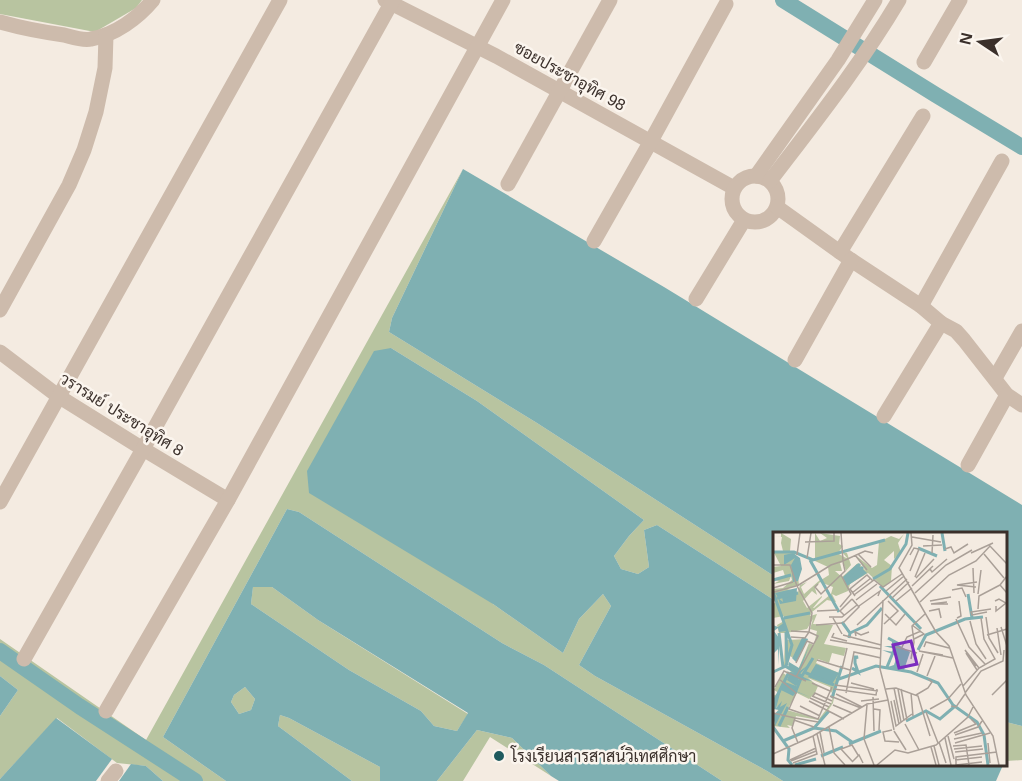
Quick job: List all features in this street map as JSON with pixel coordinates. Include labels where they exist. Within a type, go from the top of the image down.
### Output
[{"type":"street","points":[[0,22],[23,29],[89,40],[106,35],[143,12],[153,0]]},
{"type":"street","points":[[0,502],[280,0]]},
{"type":"street","points":[[106,711],[228,500],[503,0]]},
{"type":"street","points":[[508,184],[610,0]]},
{"type":"street","points":[[763,178],[875,0]]},
{"type":"street","points":[[763,178],[853,71],[898,0]]},
{"type":"street","points":[[924,62],[960,0]]},
{"type":"street","points":[[24,659],[143,449],[390,1]]},
{"type":"street","name":"ซอยประชาอุทิศ 98","points":[[390,1],[560,91],[734,188]]},
{"type":"street","points":[[594,241],[726,4]]},
{"type":"street","points":[[0,310],[69,185],[84,150],[96,112],[105,68],[106,35]]},
{"type":"street","points":[[795,360],[846,256],[923,116]]},
{"type":"street","points":[[921,306],[1002,161]]},
{"type":"street","points":[[748,176],[763,178],[776,188],[777,207],[772,215],[763,221],[744,220],[736,214],[732,206],[734,188],[748,176]]},
{"type":"street","points":[[777,207],[921,306],[941,323],[956,331],[1008,395],[1022,405]]},
{"type":"street","points":[[696,299],[744,220]]},
{"type":"street","points":[[884,416],[941,323]]},
{"type":"street","points":[[995,378],[1022,331]]},
{"type":"street","name":"วรารมย์ ประชาอุทิศ 8","points":[[0,352],[58,396],[228,500]]},
{"type":"street","points":[[968,465],[1008,395]]},
{"type":"green space","points":[[0,0],[142,0],[136,8],[95,32],[0,14]]},
{"type":"green space","points":[[463,169],[392,318],[389,332],[537,423],[773,575],[773,599],[657,525],[644,530],[649,567],[638,574],[621,569],[614,556],[644,520],[477,401],[391,348],[493,604],[563,653],[579,619],[603,594],[611,606],[579,665],[783,781],[722,781],[544,665],[502,643],[299,512],[287,509],[163,737],[226,781],[163,781],[146,766],[117,763],[57,718],[0,779],[0,716],[18,690],[0,676],[0,639],[146,740]]},
{"type":"green space","points":[[253,586],[272,587],[318,620],[468,714],[457,731],[434,726],[421,711],[349,670],[251,604]]},
{"type":"green space","points":[[245,687],[255,699],[251,710],[239,714],[231,702],[234,695]]},
{"type":"green space","points":[[280,715],[380,767],[380,781],[352,781],[278,726]]},
{"type":"green space","points":[[1007,722],[1022,726],[1022,760],[1007,761]]},
{"type":"green space","points":[[477,730],[512,738],[551,776],[490,737],[463,781],[437,781]]},
{"type":"water","points":[[463,169],[664,287],[1022,505],[1022,726],[1007,722],[1007,532],[773,532],[773,575],[537,423],[389,332],[392,318]]},
{"type":"water","points":[[391,348],[477,401],[644,520],[614,556],[621,569],[638,574],[649,567],[644,530],[657,525],[773,599],[773,766],[1003,766],[996,781],[783,781],[579,665],[611,606],[603,594],[579,619],[563,653],[493,604],[309,493],[307,471],[374,351]]},
{"type":"water","points":[[287,509],[299,512],[502,643],[544,665],[722,781],[559,781],[512,738],[477,730],[437,781],[380,781],[380,767],[280,715],[278,726],[352,781],[226,781],[163,737]],"holes":[[[253,587],[272,587],[318,620],[468,713],[457,731],[434,726],[421,711],[349,670],[251,604]],[[245,687],[255,699],[251,710],[239,714],[231,702],[234,695]]]},
{"type":"water","points":[[0,676],[18,690],[0,716]]},
{"type":"water","points":[[56,718],[112,759],[96,781],[0,781],[0,779]]},
{"type":"water","points":[[131,764],[146,766],[163,781],[119,781]]},
{"type":"waterway","points":[[783,0],[1022,147]]},
{"type":"waterway","points":[[0,651],[79,706],[195,781]]},
{"type":"place","name":"โรงเรียนสารสาสน์วิเทศศึกษา","points":[[499,756]]}]
